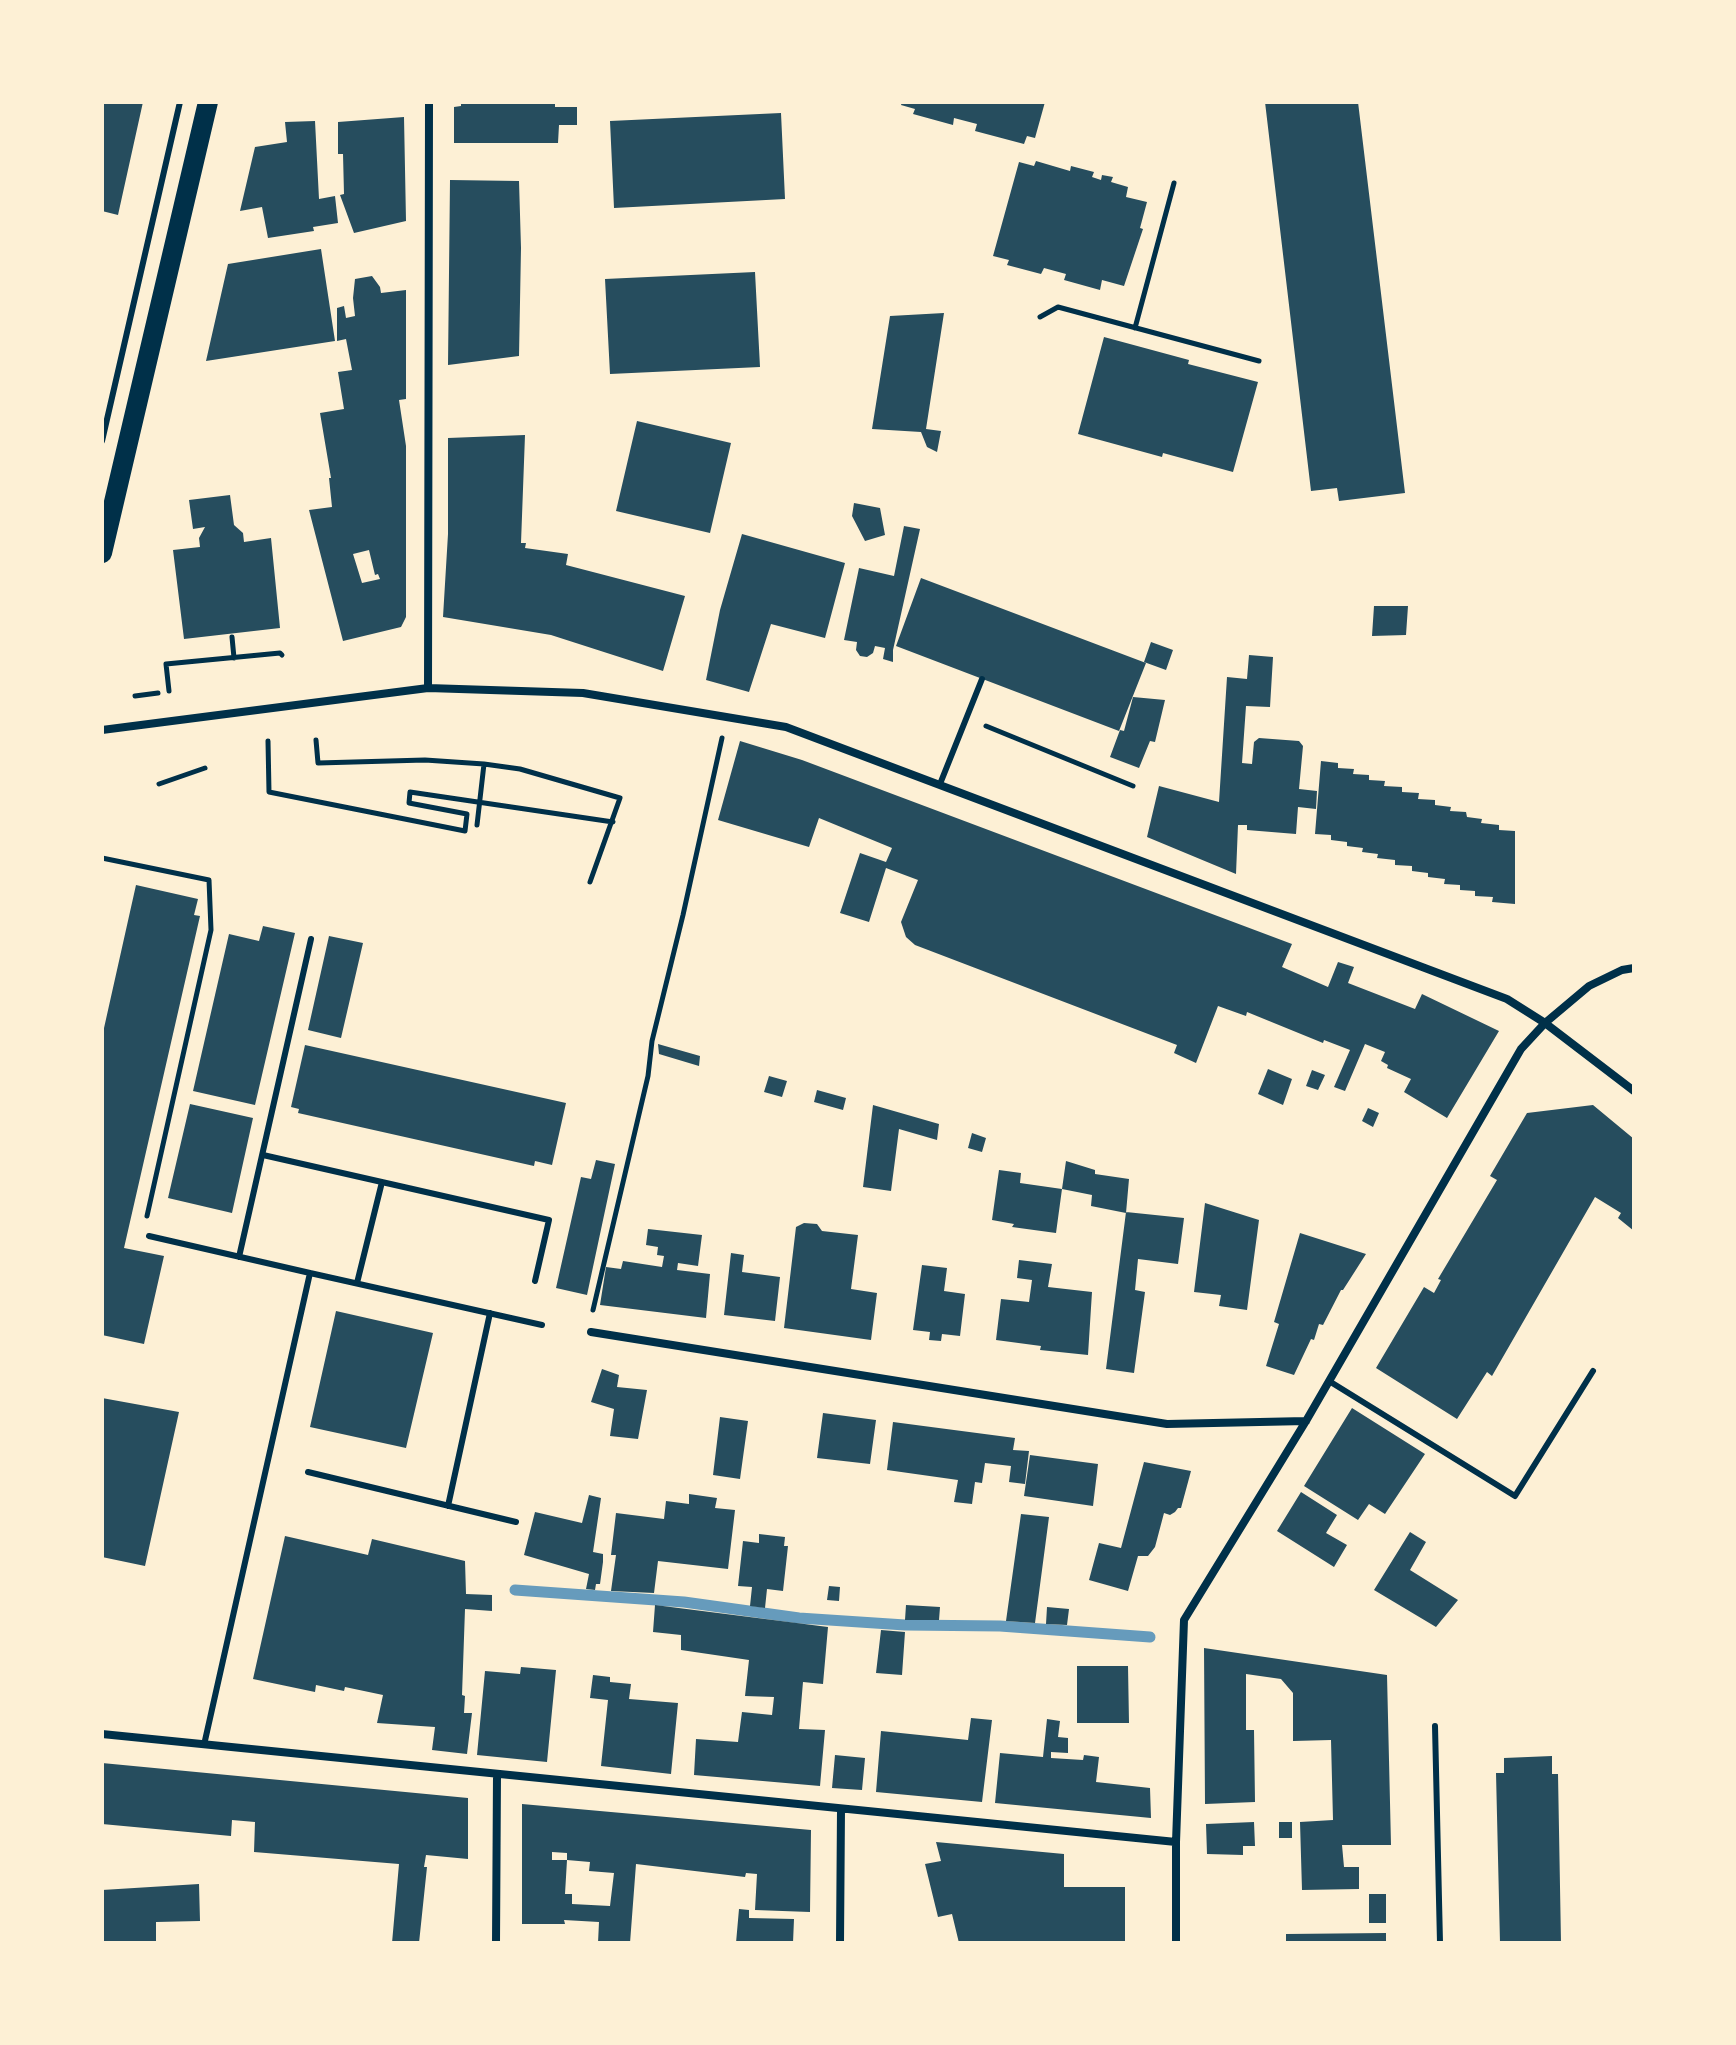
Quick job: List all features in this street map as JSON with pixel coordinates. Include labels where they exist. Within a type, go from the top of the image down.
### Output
[{"type":"main road","points":[[102,553],[108,503],[208,102]]},
{"type":"street","points":[[428,688],[429,102]]},
{"type":"street","points":[[102,730],[428,688],[583,693],[786,727],[1507,999],[1545,1023],[1634,1091]]},
{"type":"street","points":[[1176,1943],[1176,1842],[1184,1620],[1306,1421],[1521,1049],[1545,1023],[1589,986],[1622,970],[1634,968]]},
{"type":"street","points":[[591,1332],[1167,1424],[1306,1421]]},
{"type":"street","points":[[102,1734],[1176,1842]]},
{"type":"street","points":[[496,1943],[497,1774]]},
{"type":"street","points":[[840,1943],[841,1809]]},
{"type":"lane","points":[[102,441],[180,102]]},
{"type":"lane","points":[[940,784],[982,679]]},
{"type":"lane","points":[[239,1257],[311,939]]},
{"type":"lane","points":[[263,1155],[549,1220],[535,1281]]},
{"type":"lane","points":[[357,1283],[382,1182]]},
{"type":"lane","points":[[149,1236],[542,1325]]},
{"type":"lane","points":[[204,1745],[310,1273]]},
{"type":"lane","points":[[448,1506],[490,1313]]},
{"type":"lane","points":[[1329,1381],[1515,1496],[1593,1371]]},
{"type":"lane","points":[[308,1472],[516,1522]]},
{"type":"lane","points":[[1435,1726],[1440,1943]]},
{"type":"path","points":[[1135,328],[1174,183]]},
{"type":"path","points":[[1040,317],[1058,307],[1259,361]]},
{"type":"path","points":[[232,637],[234,658]]},
{"type":"path","points":[[169,691],[166,664],[282,655]]},
{"type":"path","points":[[135,696],[158,693]]},
{"type":"path","points":[[967,718],[1133,786]]},
{"type":"path","points":[[591,1332],[602,1265],[648,1076],[652,1041],[724,731]]},
{"type":"path","points":[[316,740],[318,763],[425,760],[484,764],[520,769],[620,798],[590,882]]},
{"type":"path","points":[[268,741],[269,792],[465,831],[467,814],[409,803],[410,792],[613,822]]},
{"type":"path","points":[[477,825],[484,764]]},
{"type":"path","points":[[159,784],[205,768]]},
{"type":"path","points":[[102,858],[209,880],[211,930],[143,1235],[149,1236]]},
{"type":"building","points":[[102,102],[143,102],[118,215],[102,211]]},
{"type":"building","points":[[461,102],[555,102],[555,107],[577,107],[577,125],[559,125],[558,143],[454,143],[454,107],[461,106]]},
{"type":"building","points":[[902,102],[1045,102],[1035,138],[1027,136],[1024,144],[975,131],[977,124],[954,118],[953,125],[913,114],[915,109],[901,105]]},
{"type":"building","points":[[1265,102],[1358,102],[1405,493],[1339,501],[1337,488],[1311,491]]},
{"type":"building","points":[[781,113],[785,199],[614,208],[610,121]]},
{"type":"building","points":[[404,117],[406,221],[354,233],[340,195],[344,194],[343,154],[338,154],[338,122]]},
{"type":"building","points":[[315,121],[319,199],[335,196],[338,223],[313,227],[314,231],[268,238],[262,207],[240,211],[255,147],[287,142],[285,122]]},
{"type":"building","points":[[1036,161],[1070,171],[1071,166],[1094,172],[1092,177],[1101,180],[1102,175],[1113,177],[1111,182],[1128,187],[1126,197],[1147,202],[1140,228],[1143,229],[1124,286],[1102,280],[1100,290],[1064,280],[1066,274],[1044,268],[1041,274],[1007,265],[1009,260],[993,256],[1019,162],[1034,166]]},
{"type":"building","points":[[450,180],[519,181],[519,356],[448,365]]},
{"type":"building","points":[[321,249],[335,341],[206,361],[228,264]]},
{"type":"building","points":[[755,272],[760,367],[610,374],[605,279]]},
{"type":"building","points":[[372,276],[381,293],[406,290],[406,399],[399,400],[406,446],[406,617],[401,627],[343,641],[309,510],[332,507],[331,478],[320,413],[344,409],[338,372],[352,370],[346,339],[337,341],[337,308],[344,306],[346,318],[355,316],[355,279]],"holes":[[[369,550],[375,575],[378,574],[380,579],[362,583],[353,554]]]},
{"type":"building","points":[[944,313],[926,429],[941,431],[937,452],[927,447],[921,432],[872,429],[890,316]]},
{"type":"building","points":[[1104,337],[1258,382],[1233,472],[1078,434]]},
{"type":"building","points":[[637,421],[731,443],[710,533],[616,511]]},
{"type":"building","points":[[525,435],[521,543],[526,543],[525,548],[568,554],[566,565],[685,596],[663,671],[551,635],[443,617],[448,534],[448,438]]},
{"type":"building","points":[[230,495],[234,525],[243,533],[244,542],[271,538],[280,628],[184,639],[173,550],[200,547],[199,538],[205,527],[193,529],[189,500]]},
{"type":"building","points":[[854,503],[880,508],[885,535],[865,541],[852,516]]},
{"type":"building","points":[[904,526],[920,529],[893,662],[883,659],[885,648],[875,646],[873,653],[867,657],[860,656],[856,650],[857,642],[844,640],[859,568],[894,576]]},
{"type":"building","points":[[742,534],[845,563],[825,638],[771,624],[749,692],[706,680],[720,610]]},
{"type":"building","points":[[921,578],[1146,663],[1119,731],[896,646]]},
{"type":"building","points":[[1374,606],[1408,606],[1406,635],[1372,636]]},
{"type":"building","points":[[1151,642],[1173,650],[1166,670],[1144,662]]},
{"type":"building","points":[[1249,655],[1273,657],[1270,707],[1246,706],[1242,763],[1252,764],[1254,742],[1259,738],[1299,741],[1303,746],[1299,789],[1317,791],[1316,809],[1298,807],[1296,834],[1247,830],[1247,825],[1238,825],[1236,874],[1147,837],[1159,786],[1219,802],[1227,677],[1247,679]]},
{"type":"building","points":[[1133,697],[1165,700],[1155,742],[1150,741],[1139,768],[1110,757],[1120,730],[1124,731]]},
{"type":"building","points":[[740,741],[802,760],[1292,944],[1282,967],[1328,987],[1338,962],[1354,967],[1348,983],[1415,1009],[1422,994],[1499,1031],[1447,1118],[1404,1092],[1411,1079],[1387,1068],[1388,1065],[1381,1061],[1385,1052],[1365,1044],[1345,1091],[1334,1087],[1350,1050],[1324,1040],[1323,1043],[1247,1012],[1246,1016],[1218,1006],[1196,1063],[1174,1053],[1177,1045],[915,945],[906,937],[901,922],[918,880],[886,868],[869,922],[840,913],[860,853],[886,862],[892,848],[819,818],[809,847],[718,820]]},
{"type":"building","points":[[1321,761],[1338,763],[1338,768],[1354,769],[1353,774],[1369,775],[1369,780],[1385,781],[1384,786],[1402,787],[1402,792],[1419,793],[1418,799],[1435,800],[1435,805],[1451,807],[1450,811],[1466,812],[1467,817],[1482,819],[1481,823],[1499,825],[1499,830],[1515,831],[1515,904],[1492,902],[1493,897],[1475,896],[1475,891],[1460,890],[1460,885],[1444,884],[1445,879],[1412,871],[1412,866],[1395,865],[1395,860],[1377,858],[1378,854],[1362,852],[1363,848],[1331,840],[1331,835],[1315,834]]},
{"type":"building","points":[[136,885],[198,899],[194,915],[200,916],[124,1248],[164,1256],[144,1344],[102,1335],[102,1037]]},
{"type":"building","points":[[263,926],[295,933],[255,1105],[193,1091],[229,934],[259,941]]},
{"type":"building","points":[[329,936],[363,943],[341,1038],[308,1030]]},
{"type":"building","points":[[658,1044],[700,1056],[699,1066],[659,1054]]},
{"type":"building","points":[[305,1045],[566,1103],[552,1165],[535,1161],[534,1166],[298,1113],[299,1109],[291,1107]]},
{"type":"building","points":[[1268,1069],[1292,1079],[1283,1105],[1258,1094]]},
{"type":"building","points":[[1312,1070],[1325,1075],[1318,1090],[1306,1086]]},
{"type":"building","points":[[769,1076],[787,1081],[782,1097],[764,1092]]},
{"type":"building","points":[[817,1090],[846,1098],[843,1110],[814,1102]]},
{"type":"building","points":[[190,1104],[253,1118],[232,1213],[168,1198]]},
{"type":"building","points":[[873,1105],[939,1124],[937,1140],[899,1129],[891,1191],[863,1187]]},
{"type":"building","points":[[1593,1105],[1634,1139],[1634,1231],[1618,1218],[1621,1213],[1595,1197],[1492,1376],[1487,1372],[1457,1419],[1376,1368],[1424,1287],[1434,1293],[1441,1280],[1438,1279],[1497,1180],[1490,1176],[1527,1113]]},
{"type":"building","points":[[1368,1108],[1379,1113],[1373,1127],[1362,1121]]},
{"type":"building","points":[[972,1133],[986,1138],[982,1152],[968,1148]]},
{"type":"building","points":[[596,1160],[615,1164],[587,1295],[556,1288],[581,1177],[591,1179]]},
{"type":"building","points":[[1066,1161],[1095,1170],[1095,1174],[1129,1179],[1126,1213],[1091,1206],[1092,1195],[1062,1189]]},
{"type":"building","points":[[999,1170],[1021,1173],[1020,1183],[1062,1189],[1056,1233],[1012,1227],[1014,1224],[992,1220]]},
{"type":"building","points":[[1205,1203],[1259,1220],[1247,1310],[1219,1306],[1221,1295],[1194,1292]]},
{"type":"building","points":[[1126,1212],[1184,1218],[1178,1264],[1138,1259],[1135,1290],[1145,1292],[1134,1373],[1106,1369]]},
{"type":"building","points":[[804,1223],[817,1224],[822,1231],[858,1235],[851,1289],[877,1293],[871,1340],[784,1328],[796,1227]]},
{"type":"building","points":[[648,1229],[702,1235],[698,1266],[678,1263],[677,1270],[710,1274],[706,1318],[600,1305],[606,1267],[621,1269],[623,1261],[662,1267],[664,1256],[657,1255],[658,1247],[646,1245]]},
{"type":"building","points":[[1300,1233],[1366,1254],[1341,1290],[1323,1325],[1319,1324],[1314,1340],[1311,1339],[1294,1375],[1266,1366],[1279,1324],[1274,1322]]},
{"type":"building","points":[[731,1253],[744,1255],[742,1272],[780,1277],[775,1321],[724,1315]]},
{"type":"building","points":[[1019,1260],[1052,1264],[1048,1287],[1092,1292],[1088,1355],[1040,1350],[1041,1346],[996,1340],[1001,1299],[1029,1302],[1032,1280],[1017,1278]]},
{"type":"building","points":[[922,1265],[947,1268],[944,1291],[965,1294],[960,1336],[942,1334],[941,1341],[929,1340],[930,1332],[913,1330]]},
{"type":"building","points":[[336,1311],[433,1333],[406,1448],[310,1427]]},
{"type":"building","points":[[602,1369],[619,1375],[617,1387],[647,1390],[638,1439],[610,1436],[614,1409],[591,1402]]},
{"type":"building","points":[[102,1398],[179,1412],[145,1566],[102,1557]]},
{"type":"building","points":[[1352,1408],[1425,1454],[1385,1514],[1369,1504],[1358,1520],[1304,1486]]},
{"type":"building","points":[[823,1413],[876,1420],[870,1464],[817,1458]]},
{"type":"building","points":[[720,1417],[748,1421],[740,1479],[713,1475]]},
{"type":"building","points":[[893,1422],[1015,1438],[1013,1450],[1029,1451],[1025,1484],[1009,1482],[1011,1466],[985,1463],[982,1483],[975,1482],[972,1504],[954,1502],[958,1480],[887,1470]]},
{"type":"building","points":[[1030,1455],[1098,1464],[1093,1506],[1024,1496]]},
{"type":"building","points":[[1144,1462],[1191,1471],[1181,1508],[1170,1515],[1164,1513],[1155,1547],[1148,1556],[1138,1556],[1128,1591],[1089,1580],[1099,1543],[1121,1548]]},
{"type":"building","points":[[1301,1492],[1337,1515],[1326,1533],[1347,1545],[1334,1567],[1277,1531]]},
{"type":"building","points":[[689,1494],[717,1498],[715,1508],[735,1510],[728,1569],[658,1561],[654,1593],[611,1591],[616,1555],[611,1555],[616,1513],[664,1519],[666,1501],[689,1504]]},
{"type":"building","points":[[589,1495],[601,1498],[593,1552],[603,1554],[603,1562],[600,1584],[596,1584],[595,1590],[586,1589],[589,1574],[524,1555],[535,1512],[582,1523]]},
{"type":"building","points":[[1021,1514],[1049,1517],[1035,1623],[1006,1621]]},
{"type":"building","points":[[1410,1532],[1426,1542],[1410,1570],[1458,1600],[1436,1627],[1374,1590]]},
{"type":"building","points":[[759,1534],[785,1537],[784,1546],[788,1546],[783,1591],[767,1589],[765,1608],[750,1606],[752,1587],[738,1586],[743,1541],[759,1543]]},
{"type":"building","points":[[285,1536],[368,1555],[372,1539],[465,1561],[466,1594],[492,1595],[492,1611],[465,1609],[462,1695],[465,1696],[464,1713],[472,1713],[467,1754],[432,1750],[435,1727],[377,1723],[383,1695],[316,1685],[315,1692],[253,1679]]},
{"type":"building","points":[[829,1586],[840,1587],[839,1601],[827,1600]]},
{"type":"building","points":[[655,1605],[828,1627],[823,1684],[803,1682],[799,1729],[825,1730],[820,1786],[694,1775],[696,1739],[738,1742],[742,1712],[772,1715],[774,1697],[745,1696],[749,1660],[681,1650],[681,1635],[653,1632]]},
{"type":"building","points":[[906,1605],[940,1607],[939,1620],[905,1620]]},
{"type":"building","points":[[1047,1607],[1069,1609],[1067,1625],[1046,1624]]},
{"type":"building","points":[[881,1630],[905,1632],[902,1675],[876,1673]]},
{"type":"building","points":[[1204,1648],[1387,1675],[1391,1845],[1342,1845],[1344,1867],[1359,1867],[1359,1889],[1302,1890],[1300,1822],[1333,1820],[1331,1740],[1293,1741],[1293,1693],[1281,1679],[1246,1674],[1246,1730],[1254,1730],[1255,1802],[1205,1804]]},
{"type":"building","points":[[1077,1666],[1128,1666],[1129,1723],[1077,1723]]},
{"type":"building","points":[[521,1667],[556,1670],[547,1762],[477,1755],[485,1671],[520,1674]]},
{"type":"building","points":[[593,1675],[610,1677],[610,1682],[631,1684],[629,1699],[678,1703],[671,1774],[601,1766],[608,1700],[590,1698]]},
{"type":"building","points":[[971,1718],[992,1720],[982,1802],[876,1792],[881,1731],[968,1740]]},
{"type":"building","points":[[1047,1719],[1060,1721],[1058,1737],[1068,1738],[1068,1753],[1051,1752],[1051,1758],[1083,1760],[1084,1755],[1099,1757],[1096,1782],[1150,1788],[1151,1818],[995,1803],[1000,1753],[1043,1757]]},
{"type":"building","points":[[835,1755],[865,1758],[862,1790],[832,1788]]},
{"type":"building","points":[[1552,1756],[1552,1774],[1558,1774],[1561,1943],[1500,1943],[1496,1773],[1504,1773],[1504,1758]]},
{"type":"building","points":[[102,1763],[468,1798],[468,1859],[426,1855],[419,1943],[392,1943],[399,1864],[254,1852],[255,1822],[232,1820],[231,1836],[102,1824]]},
{"type":"building","points":[[522,1804],[811,1830],[810,1912],[755,1910],[757,1874],[746,1873],[745,1877],[636,1864],[630,1943],[598,1943],[599,1922],[564,1920],[565,1924],[522,1924]],"holes":[[[552,1852],[567,1853],[567,1860],[552,1860]],[[567,1860],[590,1862],[589,1871],[614,1873],[610,1906],[572,1904],[572,1894],[565,1894]]]},
{"type":"building","points":[[1254,1822],[1255,1846],[1243,1846],[1243,1855],[1207,1854],[1206,1824]]},
{"type":"building","points":[[1279,1822],[1292,1822],[1292,1838],[1279,1838]]},
{"type":"building","points":[[936,1842],[1064,1854],[1064,1887],[1125,1887],[1125,1943],[959,1943],[952,1914],[938,1917],[925,1864],[941,1861]]},
{"type":"building","points":[[199,1884],[200,1921],[156,1922],[156,1943],[102,1943],[102,1890]]},
{"type":"building","points":[[1369,1894],[1386,1894],[1386,1923],[1369,1923]]},
{"type":"building","points":[[739,1909],[749,1910],[749,1918],[794,1919],[793,1943],[736,1943]]},
{"type":"building","points":[[1386,1933],[1386,1943],[1286,1943],[1286,1934]]},
{"type":"waterway","points":[[515,1590],[684,1602],[799,1618],[905,1625],[1000,1626],[1150,1637]]}]
